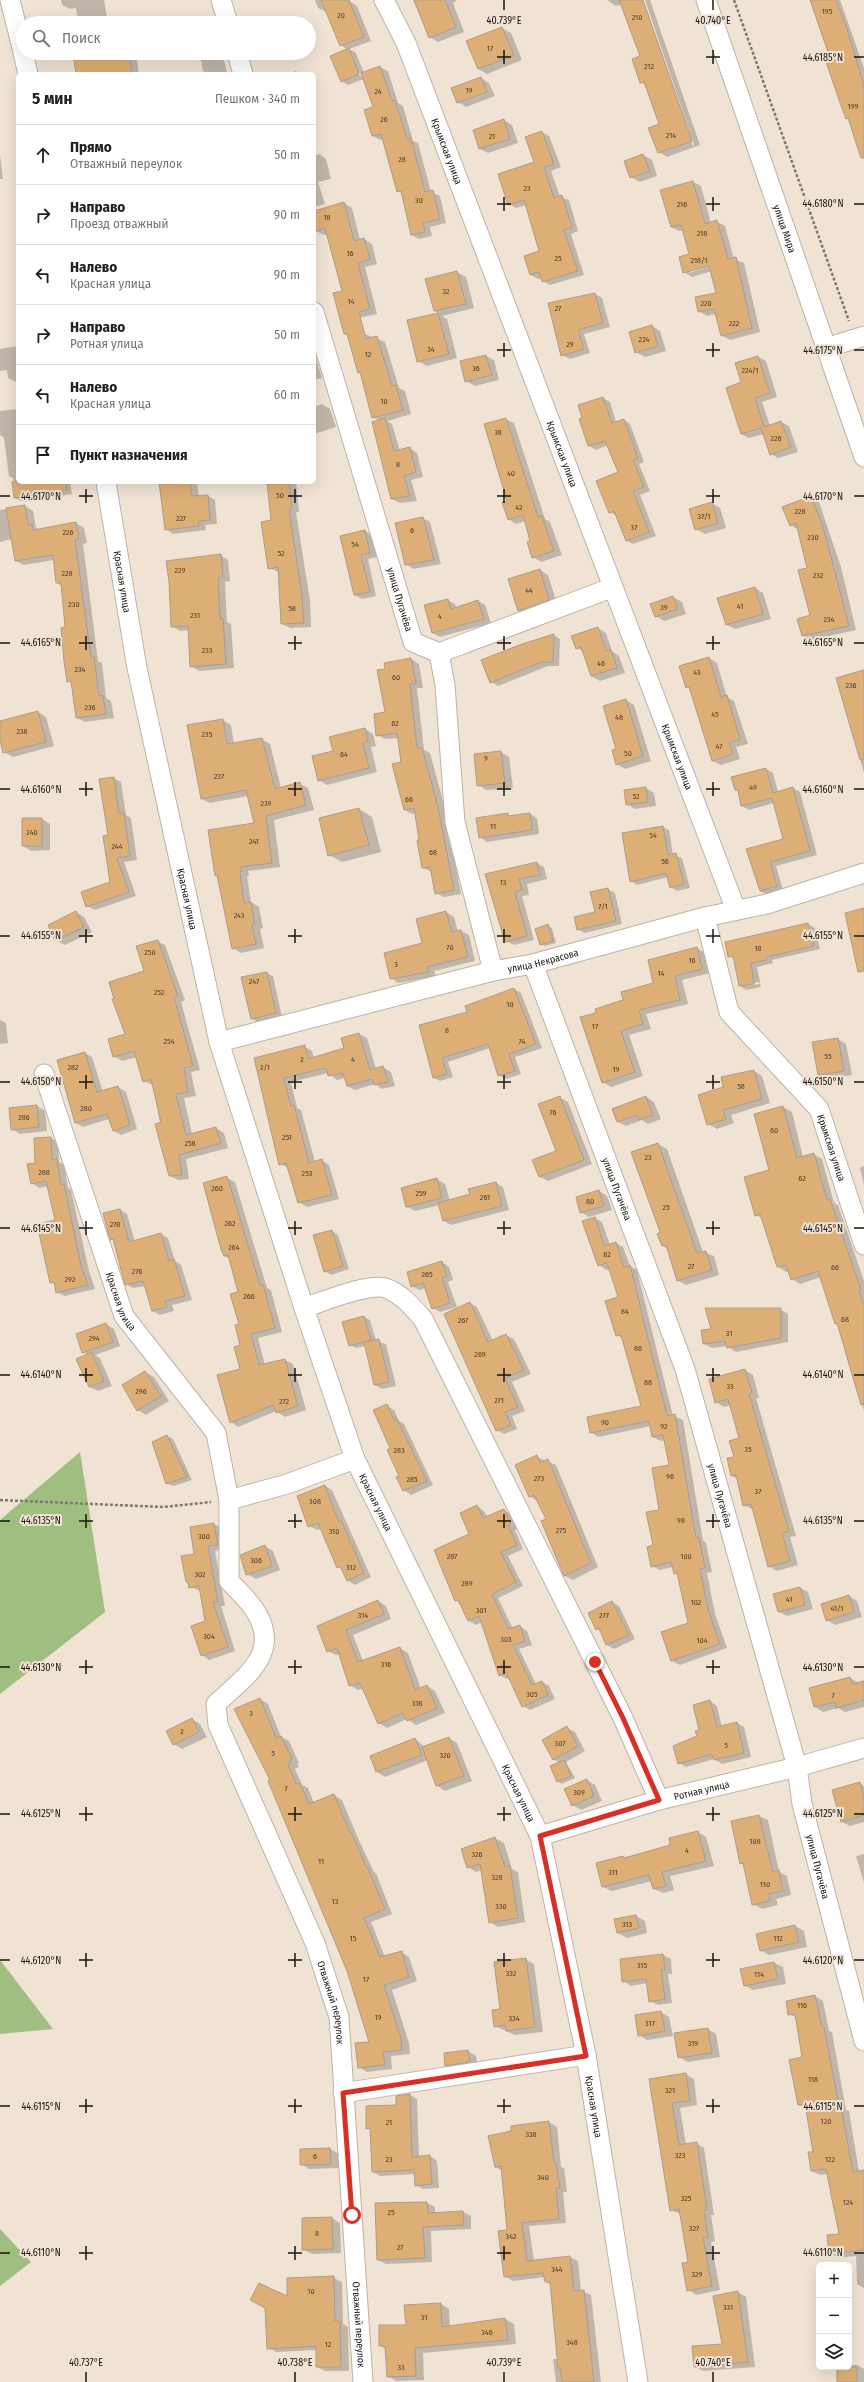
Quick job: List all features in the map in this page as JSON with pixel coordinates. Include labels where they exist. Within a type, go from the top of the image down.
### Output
[{"type":"street","points":[[221,0],[226,16]]},
{"type":"street","name":"Крымская улица","points":[[384,0],[406,43],[611,588],[736,910]]},
{"type":"street","name":"улица Мира","points":[[706,0],[864,457]]},
{"type":"street","points":[[8,7],[16,32]]},
{"type":"street","points":[[25,60],[28,72]]},
{"type":"street","points":[[239,60],[242,72]]},
{"type":"street","name":"улица Пугачёва","points":[[316,319],[413,642],[439,653]]},
{"type":"street","points":[[826,348],[860,337]]},
{"type":"street","name":"Красная улица","points":[[106,484],[137,668],[219,1042],[304,1308],[355,1459],[540,1836],[586,2056],[638,2382]]},
{"type":"street","points":[[493,971],[455,822],[445,685],[439,653],[611,588]]},
{"type":"street","name":"улица Некрасова","points":[[219,1042],[493,971],[533,964],[705,917],[767,904],[864,873]]},
{"type":"street","name":"Крымская улица","points":[[705,917],[729,1012],[819,1108],[864,1245]]},
{"type":"street","name":"улица Пугачёва","points":[[533,964],[685,1369],[797,1767],[802,1804],[864,2041]]},
{"type":"street","name":"Красная улица","points":[[44,1074],[124,1316],[216,1433],[229,1500],[229,1581],[257,1614],[265,1641],[259,1663]]},
{"type":"street","points":[[304,1308],[368,1288],[387,1288],[404,1298],[424,1319],[623,1718],[659,1800]]},
{"type":"street","points":[[229,1500],[287,1484],[355,1459]]},
{"type":"street","name":"Отважный переулок","points":[[259,1663],[216,1704],[218,1725],[315,1943],[339,2017],[343,2093],[364,2382]]},
{"type":"street","name":"Ротная улица","points":[[540,1836],[659,1800],[797,1767],[864,1748]]},
{"type":"street","points":[[343,2093],[586,2056]]},
{"type":"path","points":[[734,0],[752,56],[860,337]]},
{"type":"path","points":[[0,1500],[162,1507],[229,1500]]},
{"type":"green space","points":[[80,1452],[105,1612],[0,1694],[0,1520]]},
{"type":"green space","points":[[0,1960],[53,2029],[0,2034]]},
{"type":"green space","points":[[0,2229],[31,2262],[0,2286]]},
{"type":"building","points":[[321,0],[349,0],[364,37],[340,46]]},
{"type":"building","points":[[414,0],[445,0],[456,27],[429,38]]},
{"type":"building","points":[[619,0],[643,0],[692,141],[658,153],[648,128],[659,124],[644,82],[640,83],[632,59],[640,56]]},
{"type":"building","points":[[810,0],[836,0],[846,26],[864,85],[864,158],[861,158],[848,118],[846,119],[839,100],[824,56],[829,55]]},
{"type":"building","points":[[502,27],[514,55],[478,69],[466,41]]},
{"type":"building","points":[[349,48],[359,74],[341,82],[330,56]]},
{"type":"building","points":[[74,60],[130,60],[132,72],[76,72]]},
{"type":"building","points":[[380,66],[392,101],[395,100],[407,139],[411,138],[425,192],[433,190],[440,219],[423,223],[425,232],[411,235],[401,191],[397,192],[381,134],[372,136],[364,110],[373,107],[361,73]]},
{"type":"building","points":[[481,77],[487,92],[457,103],[451,88]]},
{"type":"building","points":[[504,119],[510,139],[479,149],[473,130]]},
{"type":"building","points":[[542,131],[554,164],[544,167],[554,198],[562,195],[572,227],[564,230],[578,271],[542,282],[539,272],[530,275],[524,256],[539,251],[524,200],[508,205],[498,174],[534,162],[525,137]]},
{"type":"building","points":[[643,154],[650,171],[630,178],[624,161]]},
{"type":"building","points":[[693,181],[705,224],[717,220],[728,259],[736,257],[752,328],[721,336],[714,309],[698,312],[695,297],[716,293],[709,266],[683,273],[679,257],[689,254],[681,225],[671,227],[660,190]]},
{"type":"building","points":[[344,202],[354,241],[364,238],[370,259],[358,263],[370,309],[359,312],[366,339],[377,336],[392,386],[396,385],[403,410],[372,418],[360,372],[358,373],[347,334],[344,334],[333,293],[342,291],[325,228],[316,231],[316,210]]},
{"type":"building","points":[[457,271],[466,304],[434,311],[425,279]]},
{"type":"building","points":[[595,293],[603,323],[578,330],[584,349],[561,356],[548,303]]},
{"type":"building","points":[[438,313],[449,354],[417,362],[407,320]]},
{"type":"building","points":[[652,325],[658,346],[635,353],[629,332]]},
{"type":"building","points":[[486,355],[492,375],[465,382],[460,361]]},
{"type":"building","points":[[758,356],[770,393],[755,398],[764,427],[781,421],[791,447],[770,455],[761,428],[741,434],[726,388],[741,382],[735,363]]},
{"type":"building","points":[[603,397],[612,423],[624,419],[638,458],[633,460],[644,487],[633,491],[649,532],[626,541],[614,511],[609,513],[596,481],[618,472],[605,441],[588,446],[579,419],[582,418],[578,405]]},
{"type":"building","points":[[385,418],[394,451],[410,447],[416,472],[404,476],[410,496],[391,499],[372,422]]},
{"type":"building","points":[[506,418],[538,517],[542,516],[554,551],[532,558],[527,542],[530,541],[523,515],[508,520],[502,502],[507,501],[484,424]]},
{"type":"building","points":[[12,482],[16,482],[16,484],[67,484],[67,490],[14,498]]},
{"type":"building","points":[[159,484],[190,484],[192,496],[208,495],[210,520],[198,521],[199,526],[165,530]]},
{"type":"building","points":[[267,484],[289,484],[292,508],[289,509],[302,596],[304,623],[281,624],[278,567],[268,569],[261,522],[271,520]]},
{"type":"building","points":[[811,496],[823,527],[849,626],[802,636],[797,619],[810,615],[798,570],[807,568],[796,523],[790,526],[782,507]]},
{"type":"building","points":[[712,502],[718,523],[695,530],[689,509]]},
{"type":"building","points":[[25,505],[28,525],[32,525],[33,530],[76,522],[79,539],[75,540],[91,657],[94,657],[99,696],[103,695],[106,714],[76,718],[71,681],[67,682],[64,661],[61,628],[65,627],[61,583],[56,583],[53,555],[15,561],[6,508]]},
{"type":"building","points":[[423,517],[434,560],[405,565],[395,523]]},
{"type":"building","points":[[365,530],[370,553],[361,555],[370,592],[354,595],[340,536]]},
{"type":"building","points":[[221,554],[223,577],[218,578],[220,619],[223,618],[226,664],[190,667],[188,626],[171,627],[169,581],[166,561]]},
{"type":"building","points":[[540,569],[549,600],[518,611],[508,579]]},
{"type":"building","points":[[755,587],[763,614],[726,625],[717,598]]},
{"type":"building","points":[[673,596],[678,609],[655,617],[650,604]]},
{"type":"building","points":[[448,599],[451,609],[478,600],[484,619],[432,633],[424,605]]},
{"type":"building","points":[[598,627],[606,651],[611,650],[617,668],[591,676],[581,647],[576,649],[571,636]]},
{"type":"building","points":[[554,634],[553,662],[541,662],[490,683],[481,660],[522,644]]},
{"type":"building","points":[[709,657],[721,697],[727,695],[740,739],[729,743],[733,754],[712,761],[689,687],[686,688],[679,666]]},
{"type":"building","points":[[411,658],[416,684],[410,684],[417,748],[422,748],[438,807],[454,890],[435,894],[430,867],[422,868],[417,840],[419,840],[414,808],[404,810],[392,764],[401,762],[397,733],[376,736],[374,714],[385,712],[377,670],[385,669],[384,663]]},
{"type":"building","points":[[864,670],[864,759],[860,760],[836,678]]},
{"type":"building","points":[[626,699],[643,756],[616,765],[612,750],[616,749],[603,706]]},
{"type":"building","points":[[38,711],[46,742],[3,753],[0,740],[0,721]]},
{"type":"building","points":[[223,719],[227,744],[262,738],[275,789],[300,782],[306,805],[266,816],[272,863],[241,867],[242,871],[240,872],[244,903],[251,902],[255,924],[252,925],[256,944],[232,949],[217,875],[215,876],[208,830],[254,823],[246,790],[201,799],[187,725]]},
{"type":"building","points":[[365,728],[368,741],[363,743],[369,768],[318,781],[312,756],[333,751],[329,737]]},
{"type":"building","points":[[501,751],[505,783],[477,786],[474,754]]},
{"type":"building","points":[[766,768],[773,793],[793,787],[810,851],[770,862],[777,886],[760,891],[746,849],[783,839],[772,798],[741,806],[738,790],[735,790],[731,777]]},
{"type":"building","points":[[114,777],[119,813],[124,813],[130,856],[117,858],[129,892],[86,907],[81,892],[110,882],[103,836],[108,835],[99,779]]},
{"type":"building","points":[[646,787],[648,802],[626,805],[624,790]]},
{"type":"building","points":[[359,808],[369,845],[328,856],[319,818]]},
{"type":"building","points":[[508,813],[508,816],[530,813],[532,830],[479,838],[476,818]]},
{"type":"building","points":[[22,818],[42,818],[42,846],[22,846]]},
{"type":"building","points":[[663,826],[668,855],[676,853],[684,884],[670,888],[666,873],[630,882],[622,833]]},
{"type":"building","points":[[537,862],[540,875],[519,879],[522,890],[515,892],[527,936],[505,942],[485,874]]},
{"type":"building","points":[[608,888],[616,921],[577,930],[574,917],[595,912],[590,892]]},
{"type":"building","points":[[864,908],[864,971],[858,972],[845,913]]},
{"type":"building","points":[[76,911],[84,927],[55,941],[48,925]]},
{"type":"building","points":[[446,911],[452,932],[461,930],[468,957],[427,967],[429,972],[390,979],[384,953],[422,943],[416,919]]},
{"type":"building","points":[[808,923],[814,946],[766,957],[767,960],[751,963],[754,984],[739,986],[733,956],[728,957],[725,942]]},
{"type":"building","points":[[548,924],[553,941],[540,945],[535,929]]},
{"type":"building","points":[[158,940],[178,996],[174,997],[193,1066],[184,1068],[188,1092],[176,1094],[186,1135],[216,1127],[221,1143],[179,1155],[182,1175],[169,1176],[155,1124],[161,1122],[151,1079],[143,1082],[134,1051],[113,1057],[108,1039],[125,1034],[112,999],[114,999],[109,982],[144,971],[136,946]]},
{"type":"building","points":[[697,947],[702,969],[675,976],[680,1000],[639,1010],[643,1024],[621,1031],[635,1072],[602,1083],[580,1017],[596,1013],[595,1009],[623,1000],[621,992],[653,983],[648,960]]},
{"type":"building","points":[[267,972],[276,1013],[251,1019],[241,977]]},
{"type":"building","points":[[514,988],[536,1044],[509,1054],[515,1071],[498,1076],[488,1044],[442,1058],[447,1074],[433,1078],[419,1025],[467,1012],[465,1006]]},
{"type":"building","points":[[359,1033],[370,1070],[383,1066],[388,1082],[374,1085],[372,1079],[347,1086],[343,1073],[328,1076],[326,1068],[284,1078],[291,1106],[294,1105],[309,1163],[322,1159],[332,1195],[298,1203],[286,1163],[279,1165],[254,1058],[305,1045],[308,1059],[344,1048],[341,1038]]},
{"type":"building","points":[[838,1038],[844,1071],[818,1075],[812,1042]]},
{"type":"building","points":[[85,1052],[97,1092],[118,1086],[130,1125],[113,1131],[107,1114],[75,1123],[57,1060]]},
{"type":"building","points":[[754,1070],[762,1099],[723,1110],[726,1119],[707,1125],[698,1095],[723,1087],[721,1077]]},
{"type":"building","points":[[560,1096],[584,1160],[539,1177],[532,1160],[556,1151],[538,1104]]},
{"type":"building","points":[[646,1096],[653,1115],[639,1120],[637,1115],[617,1122],[612,1109]]},
{"type":"building","points":[[37,1105],[39,1127],[11,1130],[9,1108]]},
{"type":"building","points":[[783,1106],[797,1158],[814,1153],[827,1200],[830,1199],[861,1290],[859,1291],[864,1305],[864,1404],[861,1405],[837,1323],[835,1324],[818,1271],[791,1280],[786,1265],[777,1267],[760,1214],[755,1216],[744,1177],[769,1170],[754,1114]]},
{"type":"building","points":[[51,1137],[52,1160],[57,1159],[61,1185],[64,1184],[81,1266],[88,1285],[56,1293],[54,1282],[50,1283],[37,1224],[55,1220],[46,1181],[31,1184],[27,1164],[35,1163],[34,1138]]},
{"type":"building","points":[[658,1143],[697,1253],[706,1251],[712,1270],[677,1281],[666,1245],[662,1246],[657,1234],[660,1232],[631,1152]]},
{"type":"building","points":[[227,1176],[260,1285],[263,1284],[275,1328],[251,1334],[259,1365],[285,1359],[298,1406],[276,1413],[273,1405],[230,1423],[217,1375],[240,1369],[234,1347],[240,1345],[235,1325],[239,1324],[230,1294],[238,1292],[228,1255],[224,1256],[221,1249],[203,1183]]},
{"type":"building","points":[[437,1178],[442,1198],[406,1207],[401,1188]]},
{"type":"building","points":[[496,1182],[502,1206],[443,1221],[438,1203],[470,1194],[468,1189]]},
{"type":"building","points":[[599,1190],[604,1206],[580,1213],[576,1197]]},
{"type":"building","points":[[120,1209],[129,1242],[161,1233],[169,1261],[174,1259],[185,1296],[165,1301],[167,1307],[152,1311],[143,1281],[125,1285],[113,1239],[110,1240],[103,1213]]},
{"type":"building","points":[[595,1217],[604,1246],[616,1242],[624,1267],[630,1265],[667,1416],[675,1414],[696,1538],[699,1537],[705,1568],[700,1569],[708,1609],[720,1644],[671,1661],[661,1632],[688,1623],[677,1573],[674,1574],[671,1562],[651,1567],[647,1547],[653,1545],[646,1512],[659,1510],[652,1468],[669,1465],[663,1435],[652,1437],[649,1421],[590,1433],[587,1417],[641,1406],[621,1335],[616,1336],[605,1301],[618,1297],[607,1263],[598,1266],[582,1221]]},
{"type":"building","points":[[332,1230],[343,1266],[324,1272],[313,1235]]},
{"type":"building","points":[[442,1261],[447,1276],[442,1278],[450,1303],[432,1309],[423,1283],[411,1287],[407,1272]]},
{"type":"building","points":[[470,1302],[488,1342],[506,1334],[524,1370],[505,1378],[518,1407],[505,1412],[511,1425],[496,1431],[444,1314]]},
{"type":"building","points":[[705,1308],[781,1308],[781,1338],[727,1348],[725,1341],[703,1344],[701,1330],[711,1329]]},
{"type":"building","points":[[364,1316],[371,1340],[349,1346],[342,1322]]},
{"type":"building","points":[[106,1323],[113,1342],[82,1353],[76,1334]]},
{"type":"building","points":[[379,1339],[389,1382],[374,1385],[364,1342]]},
{"type":"building","points":[[92,1352],[104,1381],[89,1387],[76,1359]]},
{"type":"building","points":[[745,1369],[752,1393],[749,1394],[789,1531],[782,1533],[790,1561],[768,1567],[751,1504],[743,1506],[736,1475],[731,1476],[727,1458],[734,1457],[729,1441],[739,1438],[728,1399],[715,1403],[709,1379]]},
{"type":"building","points":[[145,1371],[161,1396],[137,1411],[122,1385]]},
{"type":"building","points":[[387,1404],[394,1420],[397,1419],[427,1481],[403,1491],[396,1477],[399,1476],[387,1450],[390,1448],[373,1410]]},
{"type":"building","points":[[167,1435],[187,1477],[166,1484],[152,1442]]},
{"type":"building","points":[[537,1455],[540,1463],[548,1459],[591,1563],[564,1576],[541,1521],[546,1519],[534,1495],[529,1497],[515,1465]]},
{"type":"building","points":[[325,1485],[339,1522],[341,1520],[364,1573],[347,1581],[340,1566],[337,1568],[318,1523],[308,1527],[297,1496]]},
{"type":"building","points":[[477,1505],[483,1518],[504,1509],[511,1524],[508,1525],[517,1545],[501,1552],[516,1582],[492,1594],[508,1629],[520,1625],[525,1641],[513,1645],[532,1685],[542,1681],[548,1695],[522,1707],[506,1672],[499,1676],[479,1616],[468,1621],[458,1600],[455,1601],[434,1550],[469,1534],[460,1513]]},
{"type":"building","points":[[214,1523],[218,1545],[208,1546],[218,1602],[213,1602],[228,1647],[201,1656],[191,1626],[205,1621],[199,1586],[189,1588],[188,1582],[186,1582],[181,1556],[194,1554],[190,1527]]},
{"type":"building","points":[[265,1545],[272,1566],[246,1575],[240,1555]]},
{"type":"building","points":[[800,1587],[805,1605],[778,1612],[773,1594]]},
{"type":"building","points":[[849,1595],[854,1612],[826,1621],[821,1604]]},
{"type":"building","points":[[378,1600],[384,1614],[346,1630],[358,1662],[400,1647],[415,1690],[427,1685],[437,1708],[407,1721],[403,1713],[378,1724],[360,1683],[349,1686],[337,1648],[327,1652],[317,1626]]},
{"type":"building","points":[[612,1601],[629,1635],[606,1645],[599,1628],[596,1630],[588,1613]]},
{"type":"building","points":[[850,1677],[852,1684],[864,1681],[864,1700],[836,1708],[835,1702],[814,1707],[809,1688]]},
{"type":"building","points":[[260,1698],[276,1738],[281,1736],[292,1758],[290,1759],[291,1763],[288,1764],[296,1784],[300,1783],[309,1804],[334,1794],[385,1909],[364,1918],[380,1957],[402,1951],[409,1977],[384,1985],[401,2038],[402,2050],[383,2052],[385,2065],[358,2068],[355,2043],[369,2042],[347,1971],[268,1781],[270,1780],[234,1709]]},
{"type":"building","points":[[710,1700],[717,1727],[737,1722],[744,1753],[714,1760],[712,1754],[678,1764],[673,1746],[697,1736],[695,1731],[699,1730],[693,1705]]},
{"type":"building","points":[[192,1718],[199,1732],[173,1745],[166,1731]]},
{"type":"building","points":[[567,1726],[578,1746],[553,1760],[542,1740]]},
{"type":"building","points":[[449,1737],[464,1776],[436,1786],[422,1747]]},
{"type":"building","points":[[415,1738],[422,1755],[376,1772],[370,1756]]},
{"type":"building","points":[[564,1760],[571,1776],[557,1782],[550,1766]]},
{"type":"building","points":[[587,1779],[594,1796],[572,1806],[564,1789]]},
{"type":"building","points":[[860,1782],[864,1797],[864,1815],[841,1822],[832,1790]]},
{"type":"building","points":[[759,1815],[773,1872],[779,1870],[783,1891],[768,1894],[770,1901],[752,1905],[743,1863],[740,1864],[731,1821]]},
{"type":"building","points":[[698,1831],[706,1861],[662,1872],[666,1886],[653,1889],[649,1875],[602,1887],[596,1863],[623,1856],[624,1858],[670,1845],[669,1838]]},
{"type":"building","points":[[495,1837],[505,1867],[510,1866],[518,1918],[489,1923],[480,1864],[467,1868],[461,1849]]},
{"type":"building","points":[[636,1915],[639,1928],[617,1933],[614,1919]]},
{"type":"building","points":[[795,1925],[799,1942],[760,1951],[756,1934]]},
{"type":"building","points":[[663,1954],[665,1970],[661,1970],[665,1999],[649,2002],[646,1979],[622,1982],[620,1959]]},
{"type":"building","points":[[526,1958],[535,2027],[506,2031],[505,2025],[494,2027],[492,2010],[500,2009],[494,1962]]},
{"type":"building","points":[[774,1962],[778,1979],[744,1986],[740,1969]]},
{"type":"building","points":[[815,1995],[822,2027],[824,2027],[839,2106],[841,2106],[853,2172],[864,2170],[864,2250],[829,2254],[827,2235],[839,2234],[826,2169],[811,2171],[808,2152],[813,2152],[805,2104],[798,2105],[789,2060],[802,2057],[795,2014],[788,2015],[786,2001]]},
{"type":"building","points":[[661,2011],[665,2031],[638,2036],[635,2015]]},
{"type":"building","points":[[708,2028],[712,2053],[678,2058],[674,2033]]},
{"type":"building","points":[[468,2050],[470,2062],[445,2066],[444,2053]]},
{"type":"building","points":[[686,2073],[690,2101],[672,2103],[679,2145],[697,2142],[707,2210],[704,2211],[708,2237],[703,2238],[712,2286],[687,2291],[682,2263],[688,2262],[679,2209],[670,2211],[649,2079]]},
{"type":"building","points":[[410,2094],[412,2157],[430,2155],[432,2184],[415,2186],[414,2170],[372,2172],[370,2128],[366,2129],[366,2106],[396,2105],[396,2096]]},
{"type":"building","points":[[549,2121],[554,2163],[556,2163],[560,2188],[556,2188],[559,2219],[522,2223],[527,2261],[570,2256],[574,2291],[584,2290],[594,2382],[562,2382],[560,2368],[558,2368],[550,2282],[545,2282],[543,2273],[504,2277],[498,2231],[507,2230],[501,2166],[495,2167],[488,2136],[511,2131],[511,2126]]},
{"type":"building","points":[[330,2148],[331,2164],[300,2165],[300,2149]]},
{"type":"building","points":[[427,2202],[428,2213],[463,2211],[464,2225],[423,2227],[425,2258],[377,2260],[375,2203]]},
{"type":"building","points":[[332,2217],[333,2249],[302,2250],[302,2218]]},
{"type":"building","points":[[334,2276],[335,2321],[340,2321],[341,2367],[316,2367],[316,2346],[267,2349],[265,2308],[250,2300],[259,2283],[287,2296],[287,2278]]},
{"type":"building","points":[[738,2291],[748,2362],[694,2367],[692,2346],[722,2344],[713,2296]]},
{"type":"building","points":[[441,2303],[442,2327],[505,2318],[508,2340],[415,2348],[416,2376],[387,2377],[385,2346],[379,2346],[379,2325],[406,2325],[404,2305]]},
{"type":"building","points":[[852,2367],[857,2367],[857,2382],[837,2382],[837,2370],[852,2370]]},
{"type":"route","points":[[352,2215],[343,2093],[586,2056],[540,1836],[659,1800],[623,1718],[595,1662]]}]
